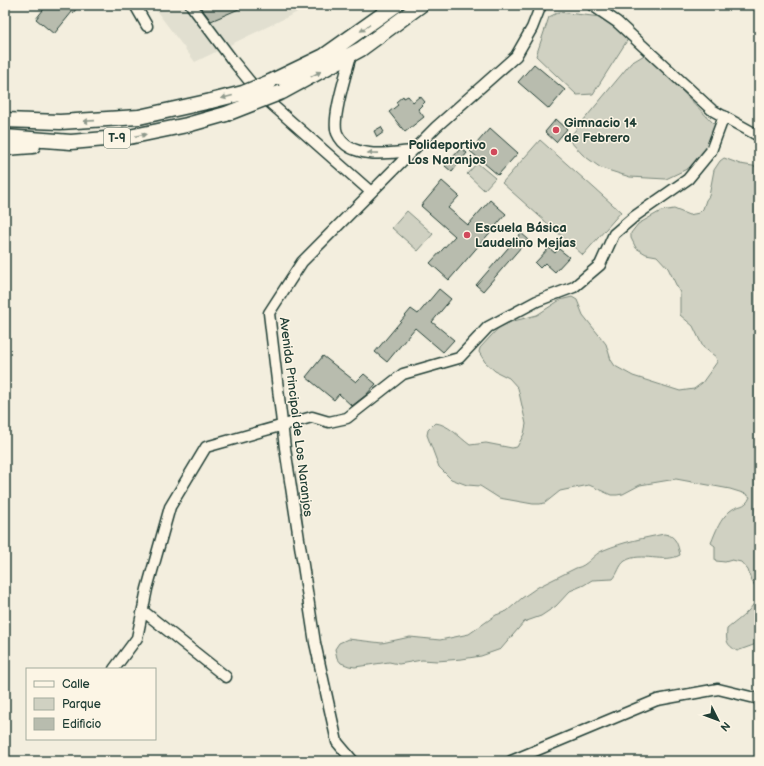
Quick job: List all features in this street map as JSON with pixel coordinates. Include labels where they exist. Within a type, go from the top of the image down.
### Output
[{"type":"highway","name":"T-9","points":[[5,120],[60,122],[140,118],[243,93],[270,82],[324,56],[396,5]]},
{"type":"highway","name":"T-9","points":[[5,137],[71,142],[128,138],[187,125],[226,114],[282,92],[351,55],[421,5]]},
{"type":"highway","points":[[5,148],[71,142]]},
{"type":"street","points":[[135,5],[147,26]]},
{"type":"street","points":[[191,5],[260,94],[371,192]]},
{"type":"street","name":"Avenida Principal de Los Naranjos","points":[[353,761],[337,742],[316,643],[283,425],[269,313],[302,262],[436,127],[516,56],[532,28],[540,5]]},
{"type":"street","points":[[592,5],[617,22],[712,110],[759,136]]},
{"type":"street","points":[[351,55],[338,107],[336,132],[341,140],[350,148],[370,154],[412,151]]},
{"type":"street","points":[[115,668],[137,638],[147,589],[170,507],[206,447],[312,417],[329,422],[347,418],[403,374],[459,358],[488,327],[537,301],[574,287],[600,265],[614,234],[636,216],[688,179],[711,151],[724,116]]},
{"type":"street","points":[[143,611],[226,677]]},
{"type":"street","points":[[511,761],[657,700],[718,689],[759,699]]},
{"type":"shaded area","points":[[152,5],[312,5],[195,62]]},
{"type":"green space","points":[[559,12],[609,18],[630,36],[593,94],[577,95],[536,56],[549,17]]},
{"type":"green space","points":[[646,54],[717,127],[711,147],[689,168],[666,179],[630,177],[601,168],[583,155],[568,139],[631,63]]},
{"type":"green space","points":[[540,140],[621,212],[583,255],[502,183]]},
{"type":"green space","points":[[724,158],[740,164],[759,167],[759,643],[737,651],[728,642],[727,629],[742,617],[755,602],[758,590],[751,580],[748,570],[741,562],[732,560],[725,562],[716,561],[715,546],[711,543],[719,526],[727,514],[733,509],[744,505],[748,501],[750,497],[746,494],[730,489],[676,479],[640,485],[623,494],[617,495],[611,495],[589,485],[560,491],[545,503],[540,504],[499,498],[480,486],[467,485],[451,479],[439,467],[427,435],[428,430],[435,423],[449,428],[470,445],[486,443],[512,448],[517,447],[524,434],[526,424],[518,388],[509,378],[495,371],[485,362],[479,352],[480,348],[502,324],[537,315],[560,300],[572,297],[577,300],[583,315],[606,344],[611,360],[615,366],[633,376],[680,391],[694,389],[702,383],[717,362],[716,357],[703,347],[693,326],[680,315],[680,293],[668,268],[657,256],[646,254],[636,248],[631,238],[631,233],[638,224],[661,211],[674,209],[689,215],[699,213],[703,209],[709,196],[714,170]]},
{"type":"green space","points":[[477,163],[495,178],[484,190],[467,174]]},
{"type":"green space","points":[[407,211],[433,234],[418,251],[392,228]]},
{"type":"green space","points":[[664,534],[674,538],[680,555],[667,558],[638,557],[625,561],[613,579],[592,580],[570,591],[556,606],[541,616],[524,622],[501,649],[481,656],[462,659],[437,661],[422,660],[399,664],[389,662],[355,667],[341,663],[337,658],[335,649],[339,643],[348,639],[382,643],[410,637],[440,640],[469,634],[496,615],[507,611],[538,587],[584,565],[600,552],[626,542]]},
{"type":"building","points":[[47,5],[74,5],[77,8],[54,34],[36,19]]},
{"type":"building","points":[[199,5],[248,5],[211,21]]},
{"type":"building","points":[[534,64],[565,90],[549,109],[518,82]]},
{"type":"building","points":[[403,96],[404,98],[408,96],[413,102],[420,96],[425,102],[418,109],[424,117],[405,132],[389,112],[398,105],[396,102]]},
{"type":"building","name":"Gimnacio 14 de Febrero","points":[[556,119],[567,129],[556,142],[545,132]]},
{"type":"building","points":[[381,127],[384,132],[377,137],[374,131]]},
{"type":"building","points":[[490,128],[518,153],[498,175],[470,151]]},
{"type":"building","points":[[461,148],[467,153],[452,172],[445,166]]},
{"type":"building","points":[[442,181],[459,196],[448,208],[468,225],[490,200],[506,214],[449,280],[430,263],[455,236],[421,206]]},
{"type":"building","points":[[521,233],[528,239],[483,291],[476,285]]},
{"type":"building","points":[[549,248],[555,253],[559,249],[569,257],[555,272],[545,263],[540,268],[535,263]]},
{"type":"building","points":[[439,289],[451,299],[432,322],[454,340],[443,352],[415,328],[387,362],[375,352],[411,309],[418,314]]},
{"type":"building","points":[[323,356],[356,382],[364,374],[376,384],[366,395],[352,406],[339,394],[334,400],[306,377]]},
{"type":"place","name":"Gimnacio 14 de Febrero","points":[[556,130]]},
{"type":"place","name":"Polideportivo Los Naranjos","points":[[494,152]]},
{"type":"place","name":"Escuela Básica Laudelino Mejías","points":[[467,235]]}]
